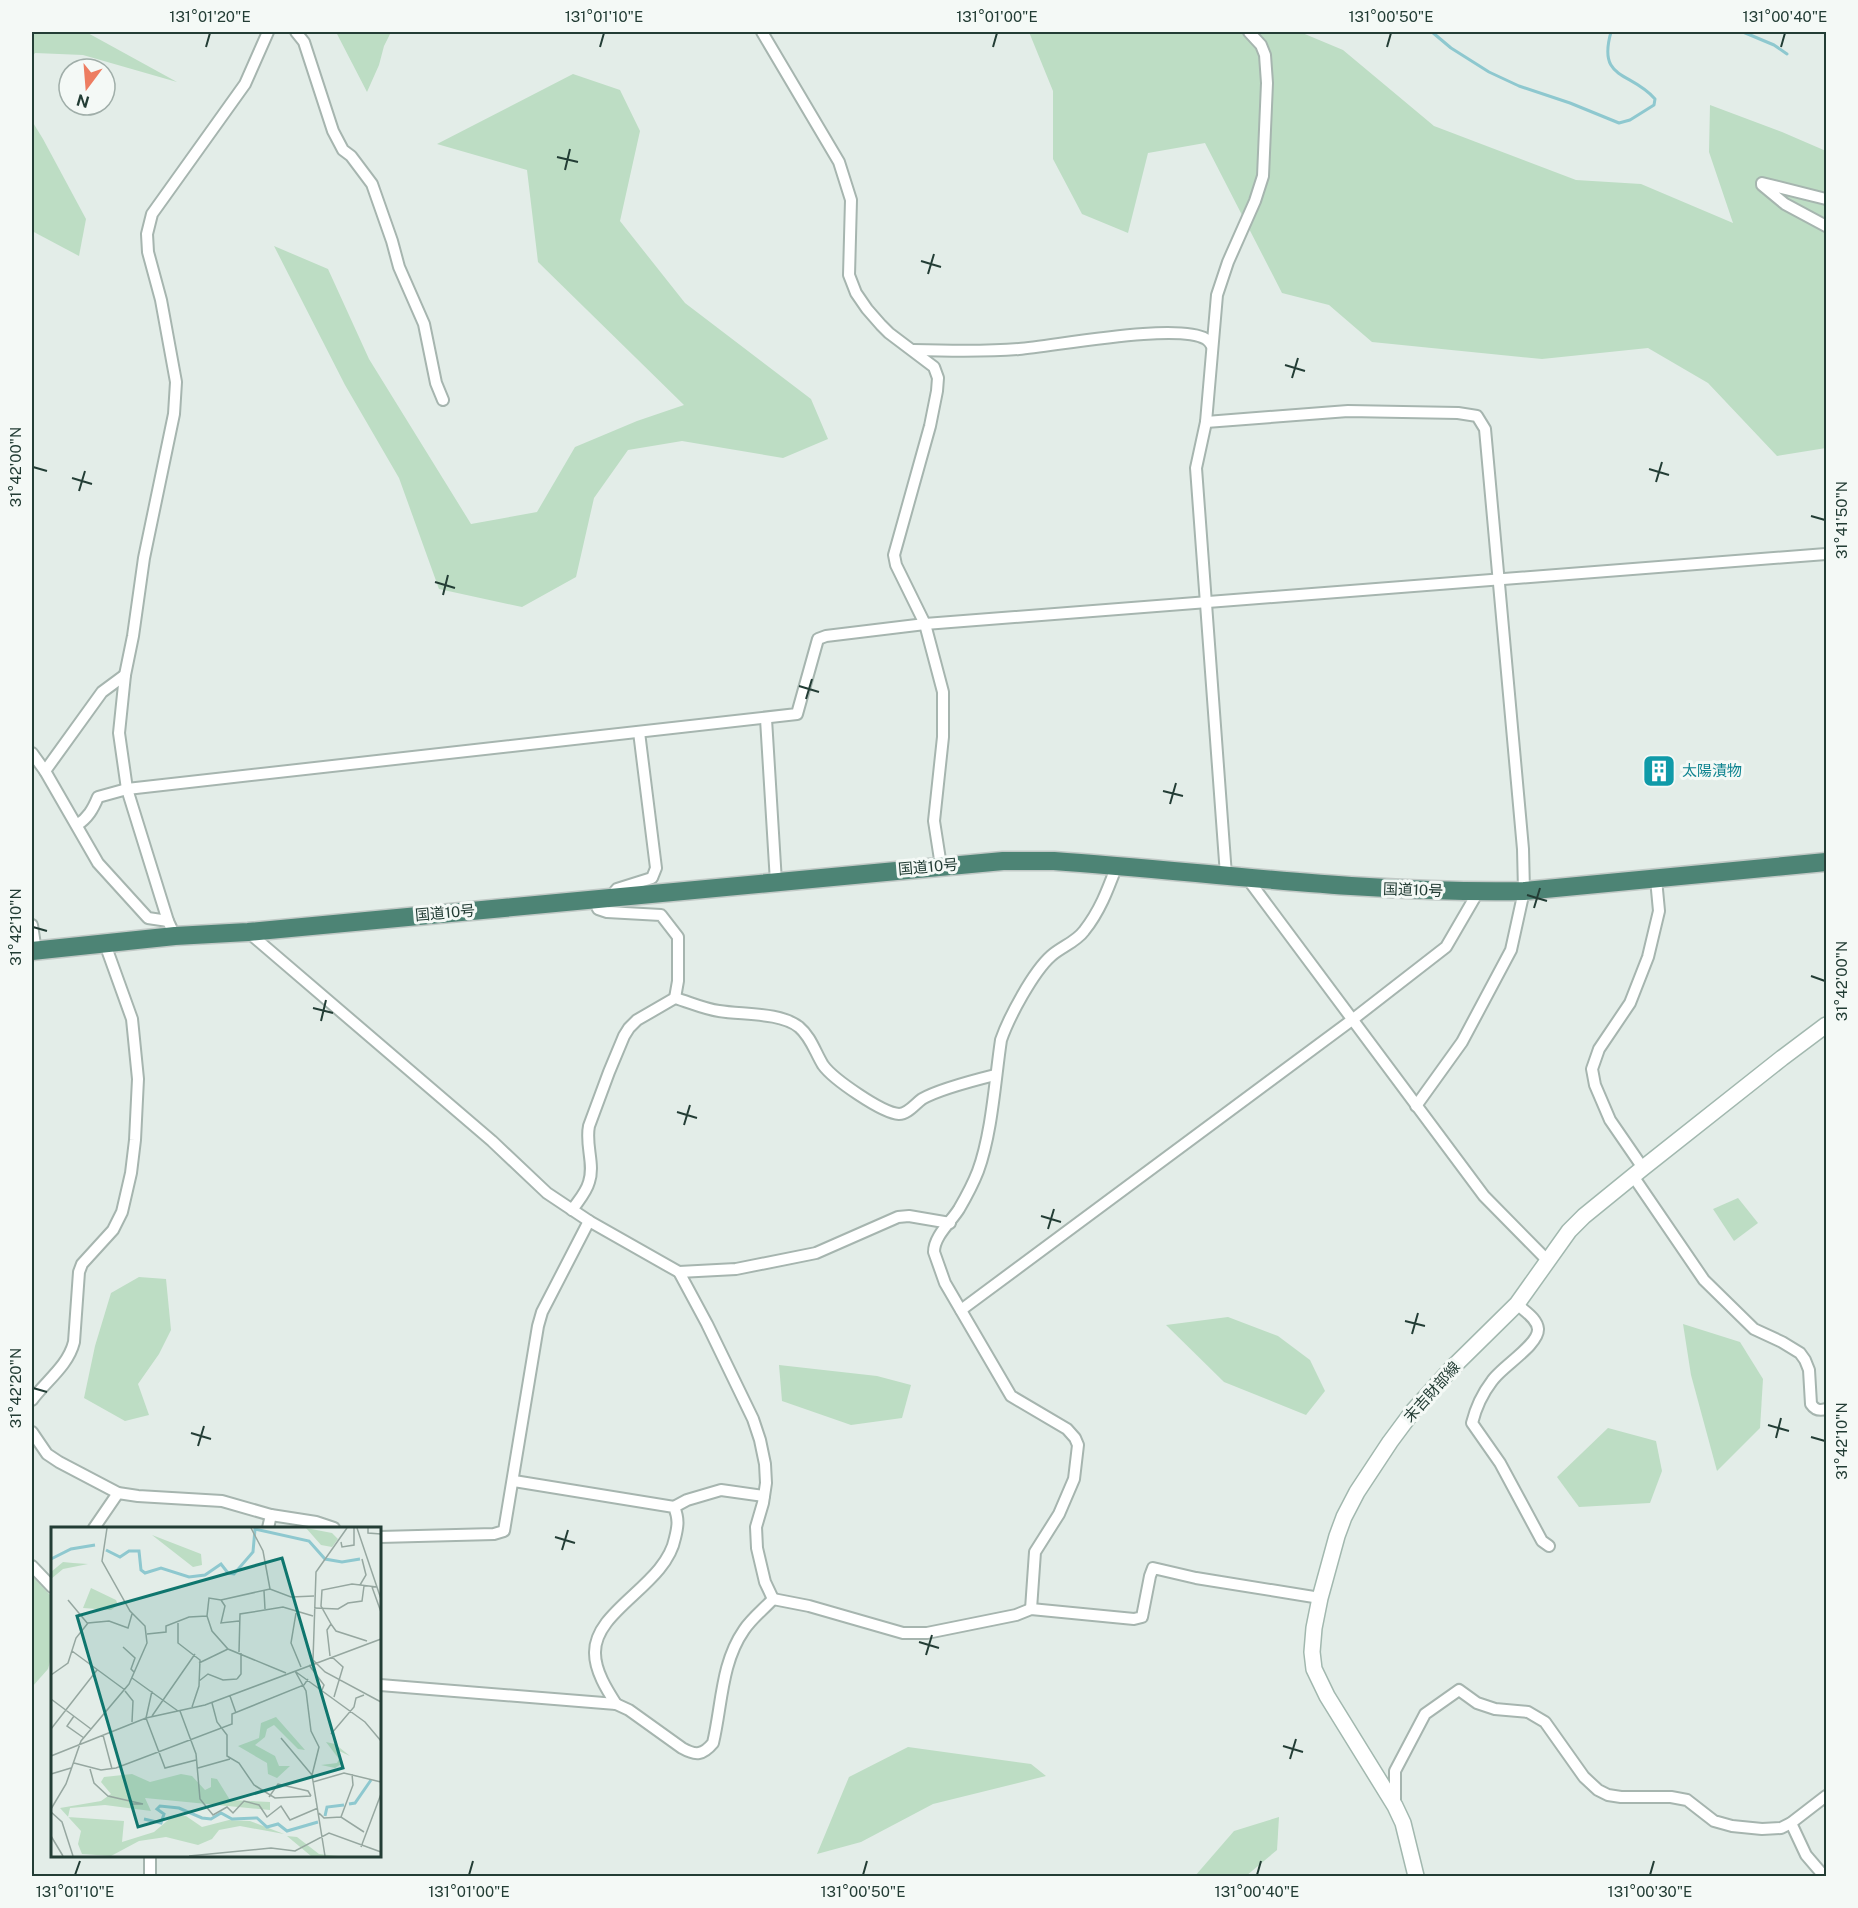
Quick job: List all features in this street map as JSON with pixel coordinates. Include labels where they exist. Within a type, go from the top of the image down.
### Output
[{"type":"highway","name":"国道10号","points":[[34,951],[105,944],[171,928],[249,932],[1003,861],[1117,865],[1404,890],[1478,892],[1524,891],[1827,862]]},
{"type":"main road","name":"末吉財部線","points":[[1416,1876],[1403,1824],[1395,1806],[1327,1696],[1314,1669],[1312,1652],[1314,1628],[1320,1598],[1344,1517],[1357,1492],[1413,1411],[1451,1369],[1517,1304],[1569,1231],[1638,1172],[1827,1025]]},
{"type":"street","points":[[171,928],[127,789],[119,733],[144,558],[174,414],[176,382],[161,300],[148,252],[147,234],[152,214],[245,84],[268,32]]},
{"type":"street","points":[[296,32],[304,42],[333,131],[343,150],[351,156],[372,184],[399,267],[424,324],[436,383],[443,400]]},
{"type":"street","points":[[762,32],[839,162],[851,200],[849,274],[856,292],[881,326],[934,367],[938,378],[930,426],[894,555],[896,565],[925,624],[944,692],[943,737],[934,821],[941,866]]},
{"type":"street","points":[[1226,875],[1196,468],[1206,422],[1217,295],[1263,176],[1267,83],[1265,55],[1261,45],[1249,32]]},
{"type":"street","points":[[1827,199],[1762,183],[1785,204],[1827,226]]},
{"type":"street","points":[[913,351],[1019,349],[1169,333],[1199,336],[1206,339],[1212,346]]},
{"type":"street","points":[[1206,422],[1348,411],[1458,413],[1477,416],[1485,429],[1523,849],[1524,891],[1511,950],[1462,1042],[1416,1106]]},
{"type":"street","points":[[77,825],[85,820],[98,797],[127,789],[797,714],[818,639],[826,636],[925,624],[1827,554]]},
{"type":"street","points":[[45,771],[102,692],[126,675]]},
{"type":"street","points":[[766,719],[776,882]]},
{"type":"street","points":[[639,732],[656,868],[652,878],[617,889],[602,898],[598,909],[607,912],[661,915],[678,937],[678,981],[675,998]]},
{"type":"street","points":[[32,753],[45,771],[98,863],[148,918],[171,928]]},
{"type":"street","points":[[1031,1609],[1035,1552],[1059,1514],[1074,1479],[1078,1446],[1075,1438],[1067,1429],[1011,1396],[945,1283],[934,1252],[937,1240],[966,1196],[978,1170],[986,1138],[1001,1040],[1005,1028],[1037,972],[1050,957],[1083,933],[1104,902],[1117,865]]},
{"type":"street","points":[[1246,877],[1484,1196],[1548,1261]]},
{"type":"street","points":[[1656,879],[1659,911],[1648,957],[1630,1003],[1599,1049],[1592,1069],[1595,1085],[1610,1120],[1638,1172],[1704,1280],[1754,1329],[1800,1353],[1809,1370],[1811,1404],[1814,1408],[1826,1411]]},
{"type":"street","points":[[962,1310],[1352,1020],[1446,947],[1478,892]]},
{"type":"street","points":[[32,925],[34,951]]},
{"type":"street","points":[[249,932],[492,1141],[547,1193],[589,1221],[679,1272],[753,1419],[760,1440],[766,1483],[756,1527],[757,1548],[765,1582],[773,1599]]},
{"type":"street","points":[[32,1400],[64,1364],[72,1351],[79,1272],[88,1256],[113,1230],[122,1212],[131,1173],[138,1079],[132,1019],[105,944]]},
{"type":"street","points":[[572,1210],[590,1180],[587,1136],[589,1126],[624,1036],[637,1020],[675,998],[717,1011],[768,1016],[793,1023],[810,1040],[833,1076],[865,1099],[899,1114],[933,1095],[995,1075]]},
{"type":"street","points":[[679,1272],[736,1269],[816,1253],[898,1217],[909,1216],[950,1223]]},
{"type":"street","points":[[381,1537],[500,1533],[504,1531],[538,1326],[542,1312],[589,1221]]},
{"type":"street","points":[[1517,1304],[1536,1321],[1538,1330],[1535,1340],[1493,1378],[1478,1402],[1472,1423],[1500,1463],[1542,1541],[1549,1546]]},
{"type":"street","points":[[32,1432],[47,1454],[118,1493],[222,1501],[271,1515],[316,1522],[331,1527]]},
{"type":"street","points":[[514,1481],[674,1507],[687,1500],[721,1490],[764,1496]]},
{"type":"street","points":[[95,1527],[118,1493]]},
{"type":"street","points":[[616,1704],[606,1690],[598,1669],[595,1653],[598,1639],[602,1628],[647,1583],[667,1559],[673,1548],[678,1524],[674,1507]]},
{"type":"street","points":[[268,1527],[271,1515]]},
{"type":"street","points":[[32,1566],[51,1586]]},
{"type":"street","points":[[773,1599],[809,1606],[903,1633],[927,1633],[1016,1615],[1031,1609],[1134,1619],[1142,1617],[1153,1568],[1196,1578],[1320,1598]]},
{"type":"street","points":[[381,1685],[616,1704],[629,1710],[691,1754],[699,1754],[708,1750],[713,1743],[728,1662],[744,1630],[773,1599]]},
{"type":"street","points":[[1395,1806],[1395,1771],[1425,1714],[1460,1690],[1477,1703],[1495,1709],[1528,1712],[1545,1722],[1584,1777],[1598,1790],[1608,1795],[1671,1797],[1687,1800],[1714,1821],[1732,1826],[1762,1829],[1781,1828],[1791,1823],[1827,1796]]},
{"type":"street","points":[[1791,1823],[1806,1855],[1824,1876]]},
{"type":"street","points":[[150,1857],[150,1876]]},
{"type":"green space","points":[[32,32],[86,32],[177,82],[117,65],[117,57],[35,53],[32,57]]},
{"type":"green space","points":[[336,32],[391,32],[367,92]]},
{"type":"green space","points":[[1029,32],[1300,32],[1343,50],[1434,126],[1576,180],[1641,184],[1733,223],[1709,152],[1710,105],[1826,151],[1826,448],[1777,456],[1708,383],[1648,348],[1542,359],[1372,342],[1329,305],[1282,293],[1205,143],[1148,153],[1128,233],[1082,214],[1053,159],[1053,91]]},
{"type":"green space","points":[[573,74],[620,90],[640,131],[620,221],[685,303],[811,399],[828,439],[783,458],[682,441],[628,450],[594,498],[576,577],[522,607],[439,589],[399,478],[345,385],[274,246],[328,269],[369,359],[471,524],[537,512],[575,447],[637,421],[684,405],[538,262],[527,170],[437,144]]},
{"type":"green space","points":[[32,121],[86,219],[79,256],[32,231]]},
{"type":"green space","points":[[1738,1198],[1758,1223],[1734,1241],[1713,1209]]},
{"type":"green space","points":[[139,1277],[166,1279],[171,1330],[159,1354],[138,1384],[149,1415],[125,1421],[84,1398],[95,1346],[111,1293]]},
{"type":"green space","points":[[1228,1317],[1278,1336],[1310,1360],[1325,1391],[1306,1415],[1224,1382],[1166,1325]]},
{"type":"green space","points":[[1683,1324],[1740,1342],[1763,1379],[1760,1428],[1717,1471],[1691,1375]]},
{"type":"green space","points":[[779,1365],[877,1376],[911,1385],[902,1418],[851,1425],[782,1401]]},
{"type":"green space","points":[[1608,1428],[1656,1441],[1662,1471],[1650,1503],[1579,1507],[1557,1477]]},
{"type":"green space","points":[[32,1576],[51,1596],[51,1658],[48,1669],[32,1687]]},
{"type":"green space","points":[[908,1747],[1031,1764],[1046,1776],[933,1804],[861,1842],[817,1854],[849,1777]]},
{"type":"green space","points":[[1279,1817],[1277,1850],[1246,1876],[1195,1876],[1234,1831]]},
{"type":"waterway","points":[[1432,32],[1451,48],[1489,72],[1519,86],[1619,123],[1630,120],[1654,105],[1655,99],[1646,90],[1612,67],[1608,48],[1611,32]]},
{"type":"waterway","points":[[1743,32],[1774,45],[1787,54]]},
{"type":"place","name":"太陽漬物","points":[[1659,771]]}]
